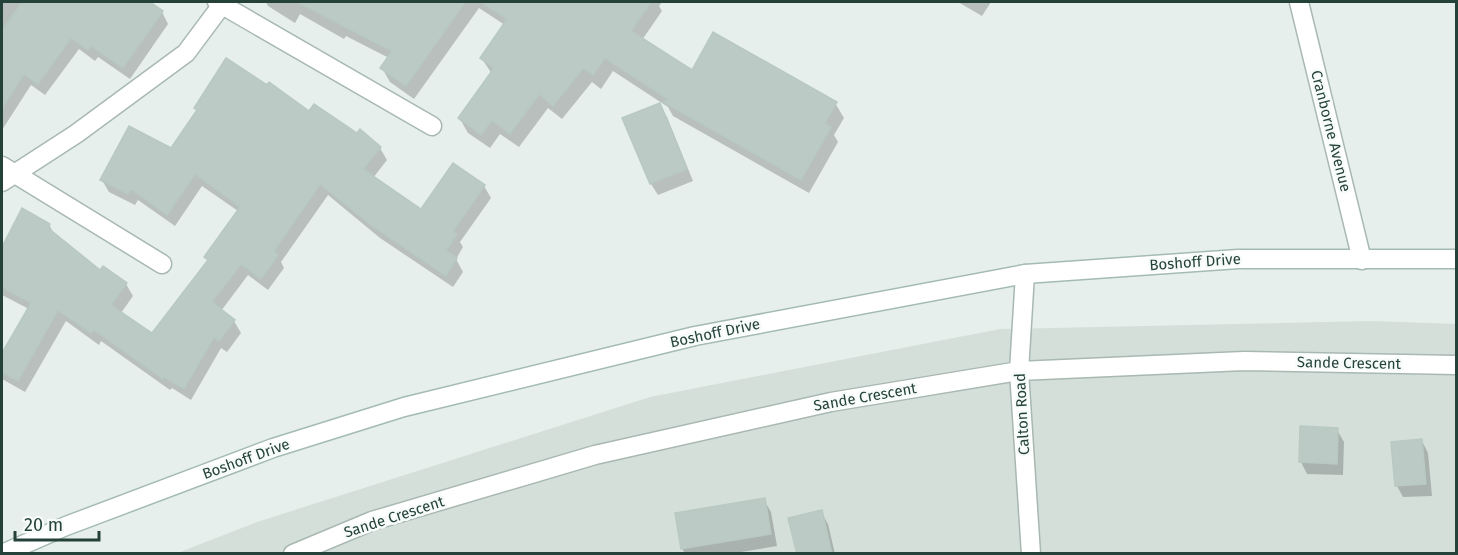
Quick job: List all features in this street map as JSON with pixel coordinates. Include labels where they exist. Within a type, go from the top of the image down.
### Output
[{"type":"street","name":"Cranborne Avenue","points":[[1299,2],[1362,260]]},
{"type":"street","points":[[6,174],[76,134],[186,52],[221,3],[432,126]]},
{"type":"street","points":[[6,174],[162,264]]},
{"type":"street","name":"Boshoff Drive","points":[[2,554],[66,526],[273,448],[404,407],[695,336],[1025,274],[1238,259],[1456,259]]},
{"type":"street","name":"Calton Road","points":[[1025,274],[1019,371],[1031,554]]},
{"type":"street","name":"Sande Crescent","points":[[293,554],[372,521],[595,455],[831,402],[1019,371],[1244,361],[1456,365]]},
{"type":"shaded area","points":[[1371,321],[1456,324],[1456,553],[175,554],[257,522],[650,397],[1000,329]]},
{"type":"building","points":[[22,2],[150,2],[163,11],[123,68],[91,46],[88,50],[71,38],[38,84],[24,74],[2,108],[2,31]]},
{"type":"building","points":[[297,2],[465,2],[406,86],[380,68],[392,51]]},
{"type":"building","points":[[481,2],[651,2],[631,31],[692,70],[713,32],[837,102],[825,123],[831,127],[801,180],[663,102],[669,100],[605,58],[593,75],[583,68],[553,106],[539,94],[510,134],[492,120],[481,135],[458,118],[494,68],[480,58],[507,19]]},
{"type":"building","points":[[226,58],[267,85],[269,82],[309,111],[314,104],[357,133],[360,129],[381,147],[363,169],[421,209],[453,163],[485,185],[453,231],[457,234],[446,251],[457,258],[446,276],[371,225],[320,184],[274,251],[278,255],[261,279],[241,264],[212,302],[235,320],[219,341],[214,337],[184,389],[164,377],[163,379],[94,330],[91,333],[58,310],[18,381],[2,372],[2,353],[31,303],[2,287],[2,247],[22,208],[50,224],[48,228],[100,270],[103,266],[127,283],[111,305],[152,333],[208,260],[204,257],[240,207],[223,194],[195,174],[167,215],[131,189],[128,194],[100,180],[129,126],[171,148],[197,110],[194,108]]},
{"type":"building","points":[[660,103],[687,169],[650,184],[622,118]]},
{"type":"building","points":[[1300,426],[1338,428],[1337,464],[1299,462]]},
{"type":"building","points":[[1422,439],[1426,484],[1395,486],[1391,442]]},
{"type":"building","points":[[765,498],[771,534],[681,549],[675,513]]},
{"type":"building","points":[[822,510],[832,554],[797,554],[788,518]]}]
